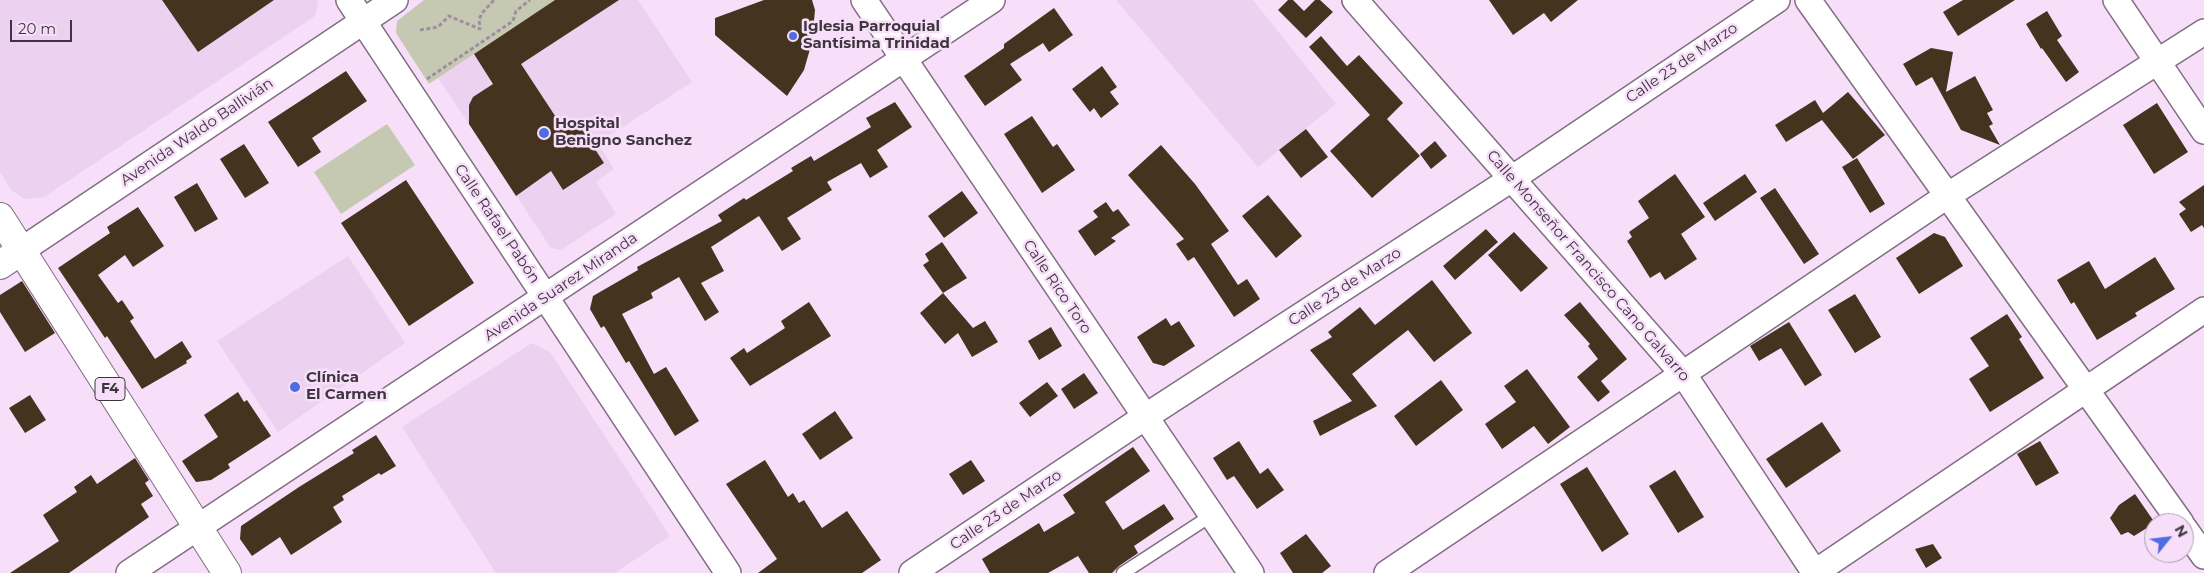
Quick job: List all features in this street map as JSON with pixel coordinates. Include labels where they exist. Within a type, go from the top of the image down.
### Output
[{"type":"highway","name":"F4","points":[[0,217],[11,257],[227,573]]},
{"type":"street","name":"Calle Rafael Pabón","points":[[349,0],[728,573]]},
{"type":"street","name":"Avenida Waldo Ballivián","points":[[11,257],[395,0]]},
{"type":"street","name":"Calle Rico Toro","points":[[864,0],[1251,573]]},
{"type":"street","name":"Avenida Suarez Miranda","points":[[129,573],[546,298],[992,0]]},
{"type":"street","name":"Calle Monseñor Francisco Cano Galvarro","points":[[1355,0],[1684,374],[1814,573]]},
{"type":"street","name":"Calle 23 de Marzo","points":[[912,573],[1144,417],[1512,178],[1776,0]]},
{"type":"street","points":[[1808,0],[2174,513]]},
{"type":"street","points":[[2116,0],[2204,131]]},
{"type":"street","points":[[1387,573],[1947,196],[2204,32]]},
{"type":"street","points":[[1814,573],[2204,310]]},
{"type":"street","points":[[2194,542],[2204,556]]},
{"type":"lane","points":[[1123,573],[1212,515]]},
{"type":"path","points":[[420,30],[438,26],[449,16],[480,29],[479,19],[482,12],[494,0]]},
{"type":"path","points":[[409,91],[513,21],[516,11],[530,0]]},
{"type":"shaded area","points":[[0,0],[317,0],[318,3],[315,16],[44,197],[25,199],[11,190],[0,172]]},
{"type":"shaded area","name":"Hospital Benigno Sanchez","points":[[555,0],[638,0],[692,82],[598,143],[614,169],[596,182],[616,214],[561,250],[551,248],[438,78]]},
{"type":"shaded area","points":[[1116,0],[1253,0],[1336,104],[1258,167]]},
{"type":"shaded area","name":"Clínica El Carmen","points":[[348,256],[405,343],[278,432],[217,341]]},
{"type":"shaded area","points":[[532,343],[550,352],[670,536],[615,573],[496,573],[402,427]]},
{"type":"green space","points":[[424,0],[555,0],[429,84],[396,33],[397,21]]},
{"type":"green space","points":[[387,124],[415,165],[341,214],[314,172]]},
{"type":"building","points":[[162,0],[274,0],[198,52]]},
{"type":"building","points":[[555,0],[619,0],[521,64],[565,131],[578,123],[604,163],[563,190],[551,171],[516,196],[469,124],[469,105],[473,97],[493,84],[474,54]]},
{"type":"building","points":[[764,0],[812,0],[815,10],[812,42],[804,70],[787,96],[715,35],[715,18]]},
{"type":"building","points":[[1288,0],[1293,0],[1304,11],[1315,0],[1320,0],[1333,12],[1306,38],[1278,10]]},
{"type":"building","points":[[1489,0],[1578,0],[1551,22],[1544,13],[1513,35]]},
{"type":"building","points":[[1963,0],[2015,0],[1958,36],[1943,12]]},
{"type":"building","points":[[1054,8],[1073,35],[1049,52],[1043,43],[1010,64],[1022,80],[985,106],[964,76],[1004,48],[1004,44]]},
{"type":"building","points":[[2047,11],[2062,36],[2057,40],[2079,72],[2066,82],[2041,49],[2026,24]]},
{"type":"building","points":[[1321,36],[1347,66],[1359,55],[1403,103],[1387,119],[1420,156],[1372,198],[1330,151],[1370,115],[1309,47]]},
{"type":"building","points":[[1931,48],[1953,52],[1946,92],[1975,76],[1993,110],[1987,113],[1993,124],[1989,126],[2000,145],[1961,130],[1932,77],[1916,86],[1903,64]]},
{"type":"building","points":[[1102,66],[1117,87],[1110,92],[1119,104],[1101,118],[1094,108],[1090,112],[1072,89]]},
{"type":"building","points":[[346,71],[367,101],[312,138],[321,152],[298,167],[268,122]]},
{"type":"building","points":[[1848,92],[1885,135],[1853,159],[1822,120],[1786,142],[1775,125],[1815,100],[1823,113]]},
{"type":"building","points":[[895,102],[912,127],[877,150],[888,167],[870,178],[861,163],[827,182],[832,190],[787,218],[801,239],[782,251],[759,216],[711,247],[724,271],[701,283],[719,312],[705,321],[679,277],[651,293],[653,298],[622,314],[654,374],[666,367],[699,421],[675,436],[629,361],[626,363],[604,326],[601,328],[590,309],[593,296],[638,270],[637,267],[722,221],[718,215],[744,198],[746,200],[793,171],[791,168],[811,156],[814,161],[871,127],[866,118]]},
{"type":"building","points":[[2157,103],[2188,152],[2154,174],[2123,125]]},
{"type":"building","points":[[1032,116],[1053,147],[1057,144],[1075,170],[1042,193],[1004,134]]},
{"type":"building","points":[[1306,129],[1328,157],[1301,178],[1279,150]]},
{"type":"building","points":[[1435,141],[1447,156],[1431,169],[1420,154]]},
{"type":"building","points":[[244,144],[269,183],[245,198],[220,159]]},
{"type":"building","points":[[1161,145],[1195,184],[1229,231],[1211,244],[1238,285],[1247,279],[1260,299],[1234,317],[1194,257],[1188,261],[1176,244],[1184,239],[1128,175]]},
{"type":"building","points":[[1857,158],[1885,204],[1870,213],[1842,167]]},
{"type":"building","points":[[1675,174],[1705,217],[1681,234],[1697,259],[1665,280],[1660,272],[1650,278],[1627,241],[1632,237],[1629,232],[1649,218],[1638,201]]},
{"type":"building","points":[[1745,174],[1757,192],[1715,221],[1703,203]]},
{"type":"building","points":[[406,180],[474,283],[409,326],[341,223]]},
{"type":"building","points":[[197,183],[218,219],[195,232],[174,197]]},
{"type":"building","points":[[2204,185],[2204,228],[2202,225],[2191,232],[2179,214],[2186,209],[2179,202]]},
{"type":"building","points":[[1775,188],[1819,254],[1804,264],[1760,198]]},
{"type":"building","points":[[962,191],[978,213],[944,238],[928,216]]},
{"type":"building","points":[[1268,195],[1302,236],[1276,258],[1242,216]]},
{"type":"building","points":[[1106,202],[1113,212],[1118,209],[1130,225],[1111,238],[1116,241],[1095,256],[1078,231],[1098,217],[1093,211]]},
{"type":"building","points":[[138,207],[164,246],[133,267],[125,255],[98,275],[118,303],[122,300],[134,318],[130,321],[155,359],[182,341],[192,357],[186,361],[187,363],[142,389],[58,268],[110,233],[107,227]]},
{"type":"building","points":[[1486,229],[1498,242],[1455,280],[1443,266]]},
{"type":"building","points":[[1514,232],[1548,268],[1521,292],[1488,255]]},
{"type":"building","points":[[1934,233],[1945,237],[1963,266],[1919,294],[1896,258]]},
{"type":"building","points":[[942,242],[967,278],[943,293],[923,265],[929,261],[925,254]]},
{"type":"building","points":[[2155,257],[2175,289],[2135,313],[2137,316],[2097,340],[2074,302],[2071,304],[2057,280],[2089,261],[2105,289]]},
{"type":"building","points":[[1432,280],[1472,333],[1434,362],[1408,330],[1352,374],[1377,406],[1320,436],[1313,421],[1352,401],[1310,350],[1332,337],[1328,332],[1360,307],[1375,325]]},
{"type":"building","points":[[22,281],[55,333],[25,352],[0,312],[0,295]]},
{"type":"building","points":[[943,293],[973,328],[985,321],[998,342],[972,357],[958,333],[945,344],[920,313]]},
{"type":"building","points":[[1855,294],[1881,337],[1855,353],[1828,310]]},
{"type":"building","points":[[809,302],[831,336],[750,386],[730,358],[744,348],[747,353],[785,328],[781,321]]},
{"type":"building","points":[[1580,302],[1627,359],[1601,381],[1610,392],[1598,402],[1577,377],[1598,359],[1588,346],[1590,344],[1564,315]]},
{"type":"building","points":[[2007,314],[2022,337],[2019,339],[2044,378],[1990,412],[1969,379],[1989,366],[1970,338]]},
{"type":"building","points":[[1166,318],[1171,326],[1179,321],[1195,346],[1164,366],[1153,363],[1137,337]]},
{"type":"building","points":[[1789,322],[1822,375],[1805,386],[1781,348],[1759,361],[1750,346]]},
{"type":"building","points":[[1051,327],[1062,346],[1039,360],[1028,341]]},
{"type":"building","points":[[1527,369],[1570,427],[1548,444],[1534,426],[1502,449],[1485,424],[1516,402],[1504,386]]},
{"type":"building","points":[[1084,373],[1098,393],[1074,409],[1061,389]]},
{"type":"building","points":[[1441,380],[1463,410],[1416,446],[1394,416]]},
{"type":"building","points":[[1047,382],[1058,396],[1030,417],[1019,403]]},
{"type":"building","points":[[238,392],[244,402],[247,400],[271,436],[228,464],[230,468],[211,480],[196,482],[182,461],[218,437],[204,415]]},
{"type":"building","points":[[30,395],[46,420],[25,433],[9,408]]},
{"type":"building","points":[[835,411],[853,438],[820,460],[802,434]]},
{"type":"building","points":[[1822,422],[1841,451],[1786,488],[1766,459]]},
{"type":"building","points":[[376,435],[396,466],[381,475],[379,473],[342,496],[344,500],[333,507],[342,522],[291,555],[280,537],[252,556],[240,539],[241,526],[354,453],[352,450]]},
{"type":"building","points":[[1239,441],[1260,474],[1268,468],[1284,490],[1257,509],[1234,476],[1227,480],[1213,458]]},
{"type":"building","points":[[2040,441],[2059,473],[2036,486],[2017,454]]},
{"type":"building","points":[[1133,447],[1150,471],[1105,502],[1123,530],[1164,504],[1174,519],[1134,546],[1138,553],[1112,573],[1089,573],[1078,556],[1048,573],[990,573],[982,559],[1039,523],[1044,532],[1075,513],[1063,495]]},
{"type":"building","points":[[135,458],[149,480],[145,483],[153,496],[141,504],[149,517],[69,573],[10,573],[59,541],[43,515],[77,492],[74,487],[91,475],[97,484]]},
{"type":"building","points":[[765,460],[788,497],[793,493],[799,503],[804,500],[822,528],[847,511],[881,560],[862,573],[758,573],[777,559],[726,484]]},
{"type":"building","points":[[971,460],[985,481],[963,495],[949,474]]},
{"type":"building","points":[[1587,467],[1629,534],[1602,552],[1560,484]]},
{"type":"building","points":[[1675,470],[1704,517],[1678,533],[1649,486]]},
{"type":"building","points":[[2135,494],[2148,513],[2144,513],[2144,530],[2134,536],[2128,532],[2121,535],[2110,518],[2119,505]]},
{"type":"building","points":[[1306,534],[1331,566],[1322,573],[1293,573],[1280,553]]},
{"type":"building","points":[[1933,544],[1942,558],[1926,568],[1915,549]]},
{"type":"place","name":"Iglesia Parroquial Santísima Trinidad","points":[[793,36]]},
{"type":"place","name":"Hospital Benigno Sanchez","points":[[544,133]]},
{"type":"place","name":"Clínica El Carmen","points":[[295,387]]}]
